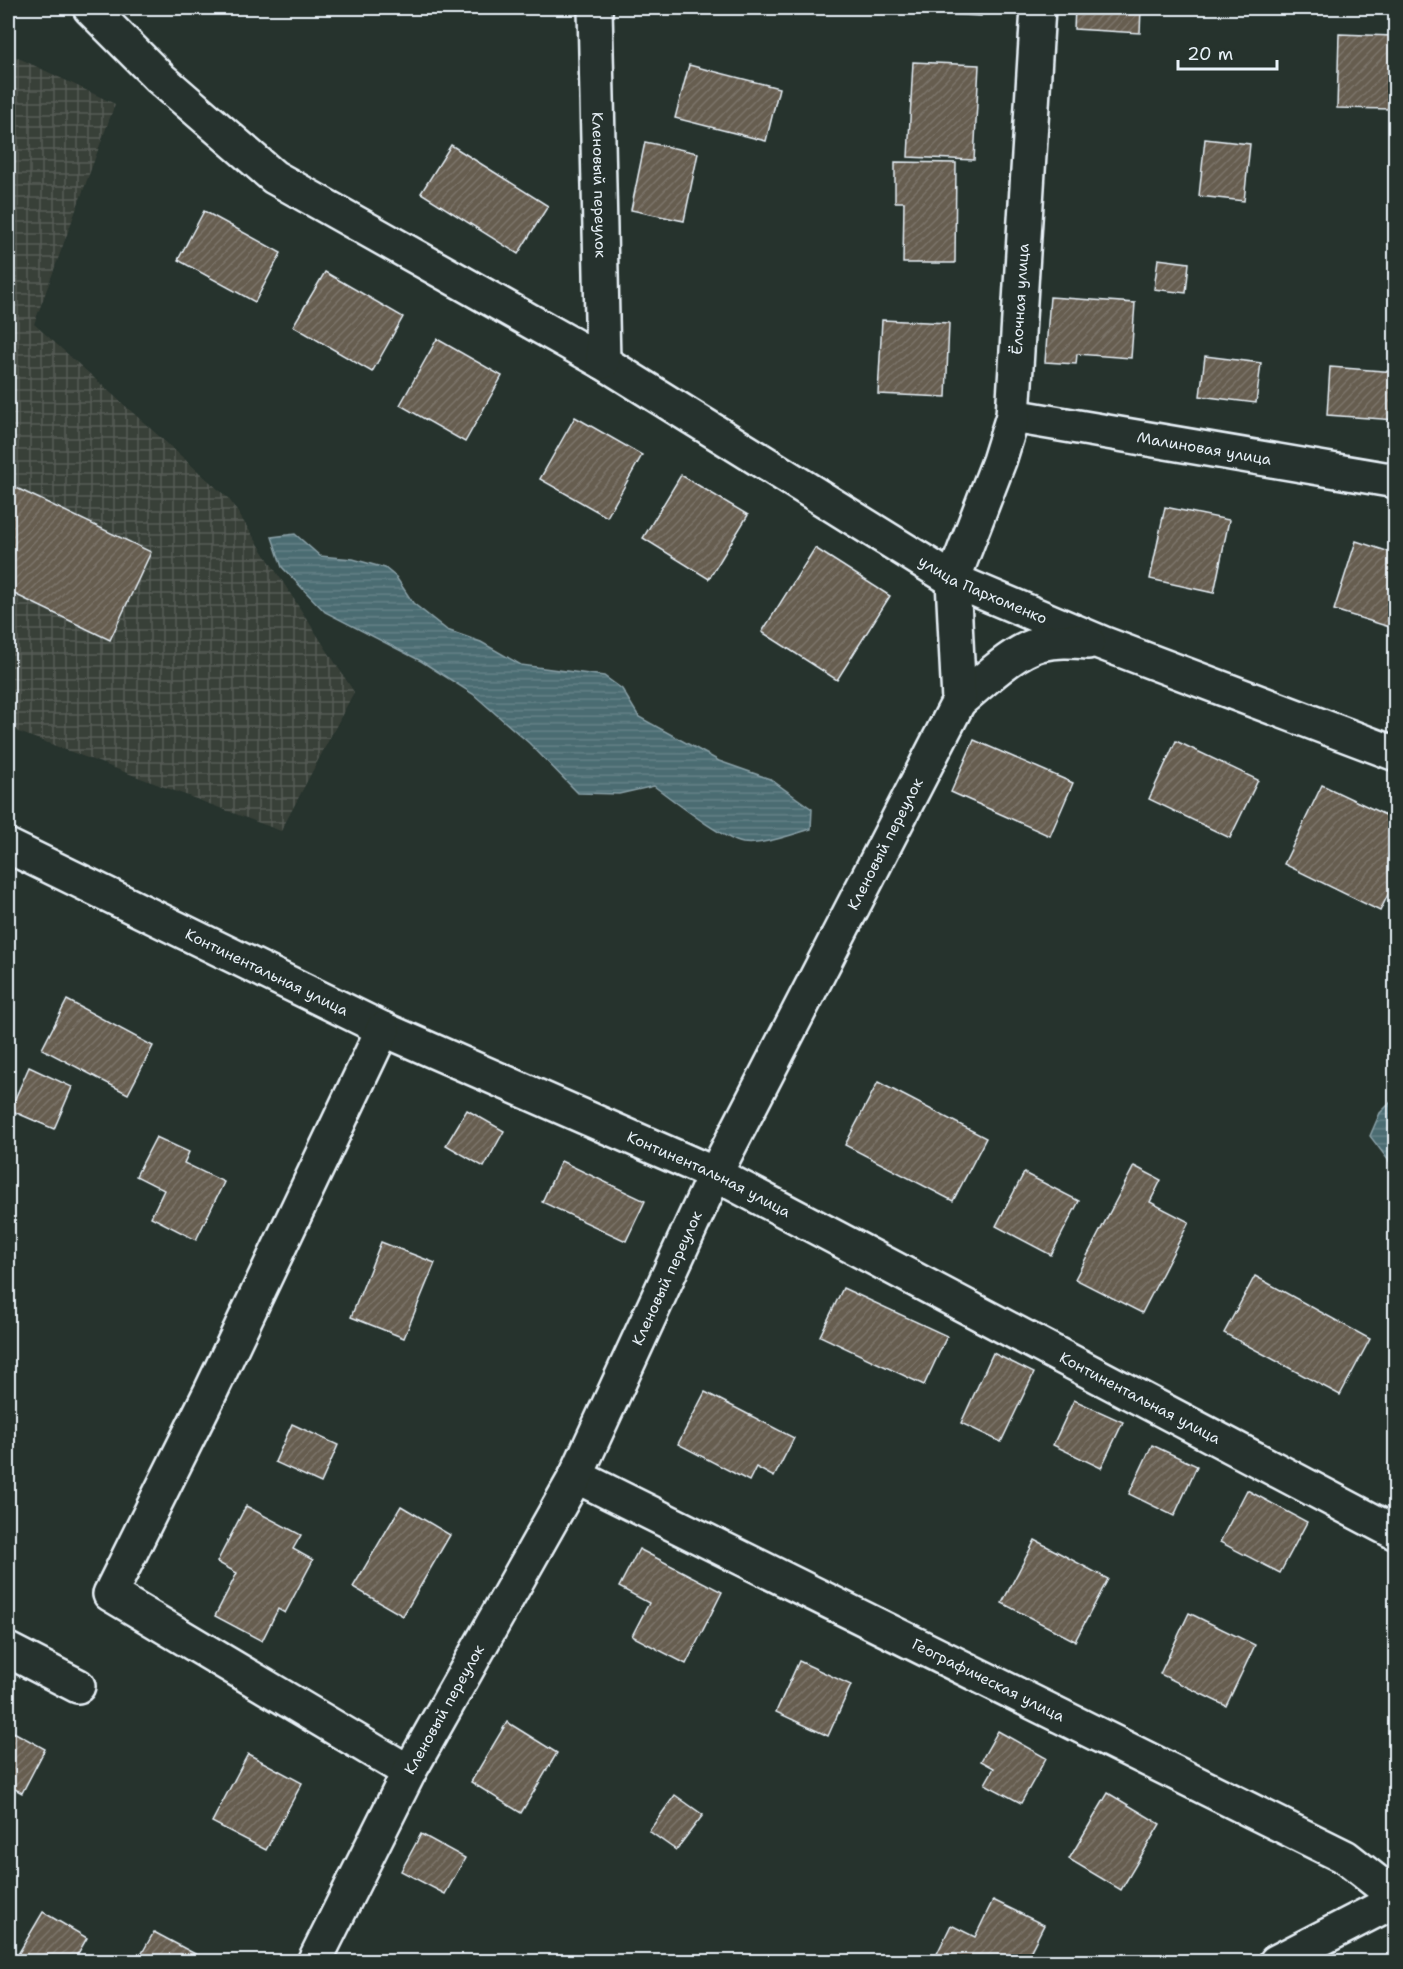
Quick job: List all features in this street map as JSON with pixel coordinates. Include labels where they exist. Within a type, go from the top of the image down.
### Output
[{"type":"street","name":"улица Пархоменко","points":[[90,8],[160,78],[274,177],[603,362],[953,580],[1102,643],[1395,754]]},
{"type":"street","name":"Кленовый переулок","points":[[595,8],[603,362]]},
{"type":"street","name":"Ёлочная улица","points":[[953,580],[999,461],[1012,416],[1038,8]]},
{"type":"street","name":"Малиновая улица","points":[[1012,416],[1395,481]]},
{"type":"street","name":"Кленовый переулок","points":[[314,1962],[409,1772],[576,1476],[716,1173],[958,701],[953,580]]},
{"type":"street","points":[[958,701],[1015,657],[1039,644],[1065,641],[1102,643]]},
{"type":"street","name":"Континентальная улица","points":[[8,846],[383,1029],[716,1173],[1395,1533]]},
{"type":"street","points":[[383,1029],[211,1391],[110,1594],[409,1772]]},
{"type":"street","name":"Географическая улица","points":[[576,1476],[1345,1857],[1395,1898]]},
{"type":"street","points":[[8,1650],[78,1686]]},
{"type":"street","points":[[1276,1962],[1395,1898]]},
{"type":"shaded area","points":[[8,53],[115,104],[34,324],[229,499],[354,692],[281,831],[8,728]]},
{"type":"water","points":[[295,534],[320,556],[353,559],[385,568],[396,577],[413,603],[447,630],[481,642],[521,665],[604,676],[622,689],[639,717],[719,761],[770,779],[812,809],[811,829],[768,841],[743,843],[711,827],[654,786],[619,794],[578,793],[529,743],[473,694],[421,661],[325,612],[282,567],[272,537]]},
{"type":"water","points":[[1395,1098],[1395,1169],[1370,1136],[1380,1113]]},
{"type":"building","points":[[920,8],[981,8],[981,16],[920,13]]},
{"type":"building","points":[[1075,8],[1141,8],[1140,33],[1074,29]]},
{"type":"building","points":[[1339,34],[1393,36],[1392,109],[1337,108]]},
{"type":"building","points":[[913,62],[979,65],[974,160],[908,157]]},
{"type":"building","points":[[689,65],[779,88],[766,141],[675,118]]},
{"type":"building","points":[[1205,139],[1250,144],[1244,201],[1199,196]]},
{"type":"building","points":[[645,142],[698,153],[684,221],[631,210]]},
{"type":"building","points":[[451,145],[548,206],[518,254],[421,193]]},
{"type":"building","points":[[895,162],[956,163],[955,263],[903,263],[904,202],[895,202]]},
{"type":"building","points":[[204,211],[281,253],[255,302],[178,260]]},
{"type":"building","points":[[1158,259],[1189,263],[1186,293],[1154,289]]},
{"type":"building","points":[[325,272],[403,317],[372,372],[293,326]]},
{"type":"building","points":[[1050,297],[1135,303],[1131,358],[1077,354],[1076,364],[1045,362]]},
{"type":"building","points":[[882,320],[949,323],[946,397],[878,394]]},
{"type":"building","points":[[437,339],[502,376],[465,442],[400,405]]},
{"type":"building","points":[[1205,356],[1261,363],[1256,403],[1200,396]]},
{"type":"building","points":[[1330,367],[1396,372],[1396,420],[1327,415]]},
{"type":"building","points":[[575,417],[642,455],[607,517],[540,479]]},
{"type":"building","points":[[681,475],[748,515],[709,579],[643,538]]},
{"type":"building","points":[[8,484],[151,552],[110,640],[8,591]]},
{"type":"building","points":[[1165,507],[1229,520],[1214,593],[1150,579]]},
{"type":"building","points":[[1356,541],[1396,554],[1396,629],[1334,610]]},
{"type":"building","points":[[815,548],[890,596],[837,680],[762,632]]},
{"type":"building","points":[[974,740],[1073,783],[1050,836],[951,792]]},
{"type":"building","points":[[1176,741],[1258,780],[1230,838],[1149,799]]},
{"type":"building","points":[[1322,785],[1396,820],[1396,878],[1380,911],[1284,864]]},
{"type":"building","points":[[67,1000],[153,1046],[128,1094],[42,1049]]},
{"type":"building","points":[[29,1067],[72,1087],[54,1129],[10,1110]]},
{"type":"building","points":[[878,1082],[986,1138],[953,1201],[845,1145]]},
{"type":"building","points":[[467,1110],[504,1131],[484,1167],[446,1145]]},
{"type":"building","points":[[156,1137],[189,1152],[184,1163],[224,1182],[196,1240],[151,1217],[164,1190],[136,1176]]},
{"type":"building","points":[[561,1161],[645,1201],[626,1241],[542,1202]]},
{"type":"building","points":[[1134,1166],[1161,1180],[1150,1202],[1189,1222],[1142,1313],[1075,1279]]},
{"type":"building","points":[[1024,1173],[1079,1201],[1051,1255],[996,1226]]},
{"type":"building","points":[[381,1242],[435,1263],[404,1338],[351,1317]]},
{"type":"building","points":[[1255,1276],[1370,1339],[1340,1395],[1224,1333]]},
{"type":"building","points":[[843,1288],[947,1336],[924,1385],[820,1336]]},
{"type":"building","points":[[993,1353],[1034,1373],[1001,1442],[961,1423]]},
{"type":"building","points":[[705,1392],[794,1438],[774,1477],[756,1467],[749,1481],[678,1444]]},
{"type":"building","points":[[1074,1400],[1123,1422],[1101,1468],[1053,1445]]},
{"type":"building","points":[[292,1424],[338,1445],[321,1483],[275,1462]]},
{"type":"building","points":[[1152,1445],[1197,1466],[1174,1516],[1129,1494]]},
{"type":"building","points":[[1247,1490],[1307,1522],[1280,1573],[1220,1542]]},
{"type":"building","points":[[246,1506],[301,1535],[293,1549],[313,1560],[285,1613],[278,1609],[262,1641],[215,1616],[237,1573],[217,1562]]},
{"type":"building","points":[[401,1506],[450,1535],[403,1616],[353,1587]]},
{"type":"building","points":[[1035,1540],[1108,1579],[1075,1641],[1002,1603]]},
{"type":"building","points":[[639,1549],[722,1592],[686,1664],[632,1636],[649,1603],[619,1587]]},
{"type":"building","points":[[1189,1613],[1255,1645],[1226,1706],[1160,1674]]},
{"type":"building","points":[[799,1661],[851,1685],[828,1736],[776,1712]]},
{"type":"building","points":[[507,1722],[557,1753],[521,1813],[471,1782]]},
{"type":"building","points":[[8,1729],[45,1749],[22,1793],[8,1785]]},
{"type":"building","points":[[998,1731],[1046,1758],[1021,1803],[985,1784],[994,1768],[981,1761]]},
{"type":"building","points":[[248,1754],[302,1783],[266,1850],[212,1822]]},
{"type":"building","points":[[1108,1793],[1160,1824],[1121,1890],[1069,1859]]},
{"type":"building","points":[[675,1795],[703,1815],[676,1850],[649,1831]]},
{"type":"building","points":[[421,1834],[465,1858],[445,1894],[401,1871]]},
{"type":"building","points":[[993,1900],[1044,1925],[1025,1962],[933,1962],[951,1925],[975,1937]]},
{"type":"building","points":[[43,1912],[87,1938],[73,1962],[14,1961]]},
{"type":"building","points":[[154,1932],[210,1962],[137,1962]]}]
